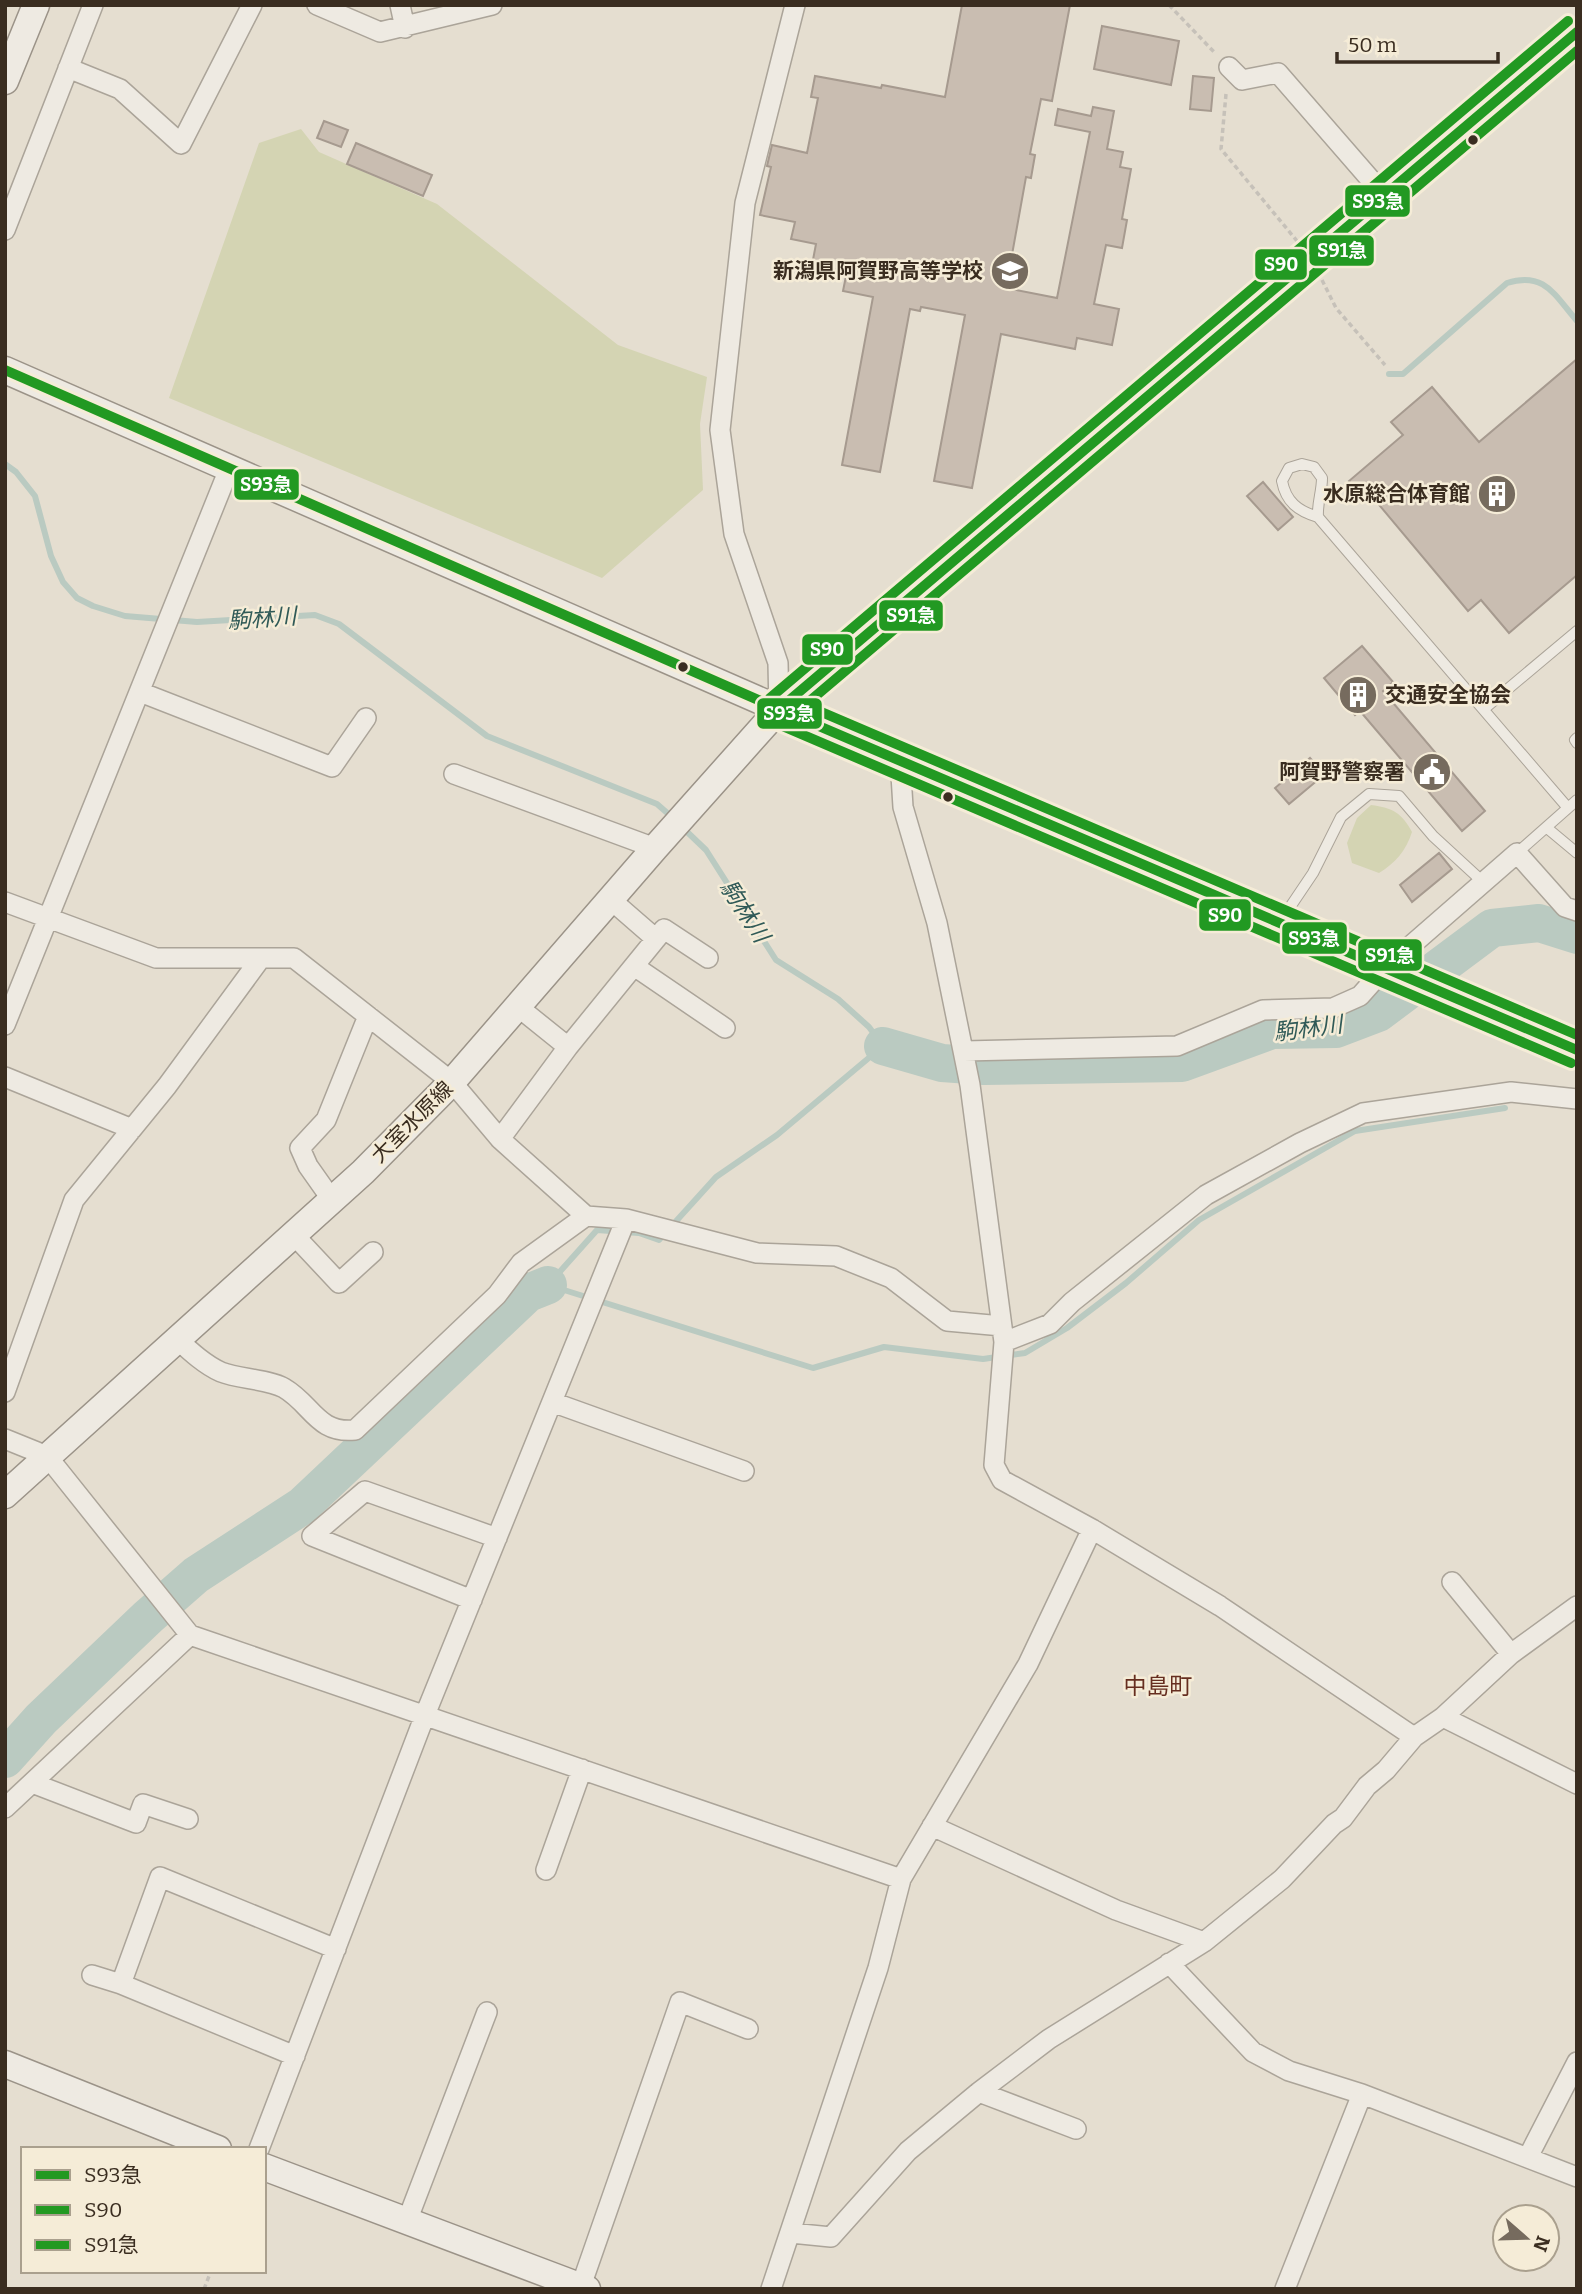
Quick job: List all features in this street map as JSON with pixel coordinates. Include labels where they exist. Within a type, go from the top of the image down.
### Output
[{"type":"main road","points":[[5,81],[36,5]]},
{"type":"main road","name":"大室水原線","points":[[5,1495],[332,1200],[452,1082],[779,709],[1577,32]]},
{"type":"main road","points":[[6,373],[779,709],[1577,1050]]},
{"type":"main road","points":[[5,2064],[213,2147]]},
{"type":"main road","points":[[266,2168],[584,2287]]},
{"type":"street","points":[[5,230],[93,5]]},
{"type":"street","points":[[68,68],[120,89],[181,144],[252,5]]},
{"type":"street","points":[[317,5],[380,33],[492,5]]},
{"type":"street","points":[[400,5],[405,28]]},
{"type":"street","points":[[779,709],[778,663],[734,534],[720,430],[745,203],[795,5]]},
{"type":"street","points":[[1229,67],[1242,80],[1278,73],[1384,195]]},
{"type":"street","points":[[5,1025],[229,470]]},
{"type":"street","points":[[140,692],[332,767],[366,718]]},
{"type":"street","points":[[900,759],[903,807],[937,923],[970,1086],[1003,1334],[994,1465],[1002,1480],[1092,1529],[1220,1606],[1414,1737]]},
{"type":"street","points":[[454,774],[655,848]]},
{"type":"street","points":[[964,1051],[1177,1046],[1263,1010],[1333,1008],[1360,996],[1391,972],[1483,882],[1517,853],[1564,907],[1577,911]]},
{"type":"street","points":[[610,899],[656,939]]},
{"type":"street","points":[[5,902],[156,958],[294,958],[452,1082],[500,1139],[586,1216],[626,1219],[757,1253],[836,1256],[891,1278],[947,1321],[1003,1334],[1050,1324],[1072,1302],[1206,1195],[1300,1143],[1363,1113],[1511,1093],[1577,1099]]},
{"type":"street","points":[[500,1139],[568,1047],[664,929],[708,958]]},
{"type":"street","points":[[5,1392],[74,1199],[167,1086],[261,958]]},
{"type":"street","points":[[634,965],[725,1028]]},
{"type":"street","points":[[517,1006],[568,1047]]},
{"type":"street","points":[[332,1200],[308,1166],[300,1148],[326,1120],[368,1016]]},
{"type":"street","points":[[5,1077],[132,1129]]},
{"type":"street","points":[[177,1339],[220,1371],[283,1387],[327,1427],[341,1432],[355,1430],[497,1295],[521,1263],[586,1216]]},
{"type":"street","points":[[260,2147],[425,1715],[626,1219]]},
{"type":"street","points":[[294,1235],[339,1283],[373,1252]]},
{"type":"street","points":[[552,1402],[744,1471]]},
{"type":"street","points":[[5,1438],[47,1456],[190,1635],[901,1878]]},
{"type":"street","points":[[472,1600],[312,1536],[365,1491],[497,1538]]},
{"type":"street","points":[[771,2289],[878,1968],[901,1878],[1028,1664],[1092,1529]]},
{"type":"street","points":[[1452,1582],[1511,1654]]},
{"type":"street","points":[[791,2233],[831,2237],[908,2151],[979,2092],[1049,2039],[1204,1942],[1282,1879],[1334,1824],[1343,1818],[1367,1786],[1386,1770],[1414,1737],[1443,1717],[1511,1654],[1577,1606]]},
{"type":"street","points":[[5,1808],[190,1635]]},
{"type":"street","points":[[1443,1717],[1577,1784]]},
{"type":"street","points":[[546,1870],[582,1769]]},
{"type":"street","points":[[32,1783],[136,1823],[143,1804],[188,1819]]},
{"type":"street","points":[[932,1826],[1116,1910],[1204,1942]]},
{"type":"street","points":[[121,1984],[160,1877],[336,1949]]},
{"type":"street","points":[[1169,1963],[1253,2052],[1289,2071],[1362,2094],[1577,2177]]},
{"type":"street","points":[[92,1975],[121,1984],[295,2056]]},
{"type":"street","points":[[584,2287],[680,2002],[748,2029]]},
{"type":"street","points":[[407,2221],[486,2012]]},
{"type":"street","points":[[1528,2157],[1577,2062]]},
{"type":"street","points":[[979,2092],[1076,2129]]},
{"type":"street","points":[[1285,2289],[1362,2094]]},
{"type":"lane","points":[[1318,517],[1317,504],[1322,490],[1322,478],[1314,467],[1302,464],[1289,468],[1282,481],[1285,495],[1294,506],[1318,517],[1568,808]]},
{"type":"lane","points":[[1485,709],[1577,631]]},
{"type":"lane","points":[[1279,922],[1313,873],[1341,817],[1369,793],[1399,796],[1433,836],[1483,882]]},
{"type":"lane","points":[[1517,853],[1577,800]]},
{"type":"lane","points":[[1547,828],[1577,853]]},
{"type":"path","points":[[1169,5],[1229,67],[1221,149],[1311,257],[1336,308],[1385,365]]},
{"type":"green space","points":[[301,129],[319,152],[437,204],[618,345],[707,377],[700,424],[703,490],[602,578],[169,398],[259,143]]},
{"type":"green space","points":[[1371,805],[1396,813],[1412,832],[1399,856],[1379,873],[1352,863],[1347,843],[1357,818]]},
{"type":"building","points":[[962,5],[1070,5],[1052,101],[1041,99],[1030,154],[1035,155],[1031,178],[1026,177],[1006,288],[1057,298],[1090,132],[1055,125],[1058,109],[1091,116],[1093,107],[1114,111],[1107,149],[1123,152],[1120,167],[1131,169],[1122,219],[1127,220],[1122,248],[1106,245],[1094,304],[1119,309],[1112,345],[1077,338],[1075,349],[1001,334],[972,488],[934,481],[965,315],[921,307],[920,311],[910,309],[880,472],[842,465],[873,297],[843,291],[847,271],[812,265],[816,244],[791,239],[795,222],[760,215],[771,167],[767,166],[772,145],[807,153],[818,98],[811,97],[815,76],[945,97]]},
{"type":"building","points":[[1102,26],[1179,41],[1171,85],[1094,69]]},
{"type":"building","points":[[1193,76],[1214,78],[1211,111],[1190,109]]},
{"type":"building","points":[[324,121],[348,130],[341,147],[317,138]]},
{"type":"building","points":[[356,143],[432,175],[423,196],[347,164]]},
{"type":"building","name":"水原総合体育館","points":[[1577,359],[1577,575],[1509,633],[1481,600],[1468,611],[1370,494],[1364,499],[1349,481],[1403,435],[1391,422],[1432,387],[1479,442]]},
{"type":"building","points":[[1263,482],[1293,517],[1278,530],[1247,496]]},
{"type":"building","points":[[1362,646],[1393,682],[1383,691],[1485,811],[1462,831],[1360,711],[1355,715],[1324,678]]},
{"type":"building","points":[[1310,758],[1325,774],[1289,804],[1275,788]]},
{"type":"building","points":[[1439,853],[1452,869],[1412,902],[1400,885]]},
{"type":"waterway","points":[[1389,374],[1403,374],[1507,283],[1520,280],[1540,283],[1555,295],[1577,321]]},
{"type":"waterway","name":"駒林川","points":[[5,464],[16,472],[35,496],[51,556],[63,582],[77,598],[125,616],[197,622],[315,615],[339,624],[487,736],[657,804],[673,818]]},
{"type":"waterway","points":[[683,828],[706,850],[776,960],[838,999],[869,1027],[883,1046],[777,1135],[716,1177],[659,1240],[639,1233],[597,1230],[548,1285],[813,1368],[884,1347],[983,1359],[1025,1353],[1067,1328],[1126,1283],[1199,1220],[1355,1131],[1505,1108]]},
{"type":"waterway","name":"駒林川","points":[[883,1046],[942,1063],[984,1066],[1182,1063],[1272,1030],[1336,1029],[1378,1013],[1492,928],[1539,923],[1577,935]]},
{"type":"waterway","points":[[5,1759],[41,1719],[196,1575],[302,1506],[528,1293],[548,1285]]},
{"type":"transit line","name":"S90","points":[[1568,21],[770,698],[765,709],[767,717],[773,722],[1571,1063]]},
{"type":"transit line","name":"S93急","points":[[779,709],[1577,32]]},
{"type":"transit line","name":"S91急","points":[[1577,51],[805,705],[1577,1035]]},
{"type":"transit line","name":"S93急","points":[[5,370],[779,709],[1577,1050]]},
{"type":"place","name":"新潟県阿賀野高等学校","points":[[1010,271]]},
{"type":"place","name":"水原総合体育館","points":[[1497,494]]},
{"type":"place","name":"交通安全協会","points":[[1358,695]]},
{"type":"place","name":"阿賀野警察署","points":[[1432,772]]},
{"type":"district","name":"中島町","points":[[1158,1686]]}]
